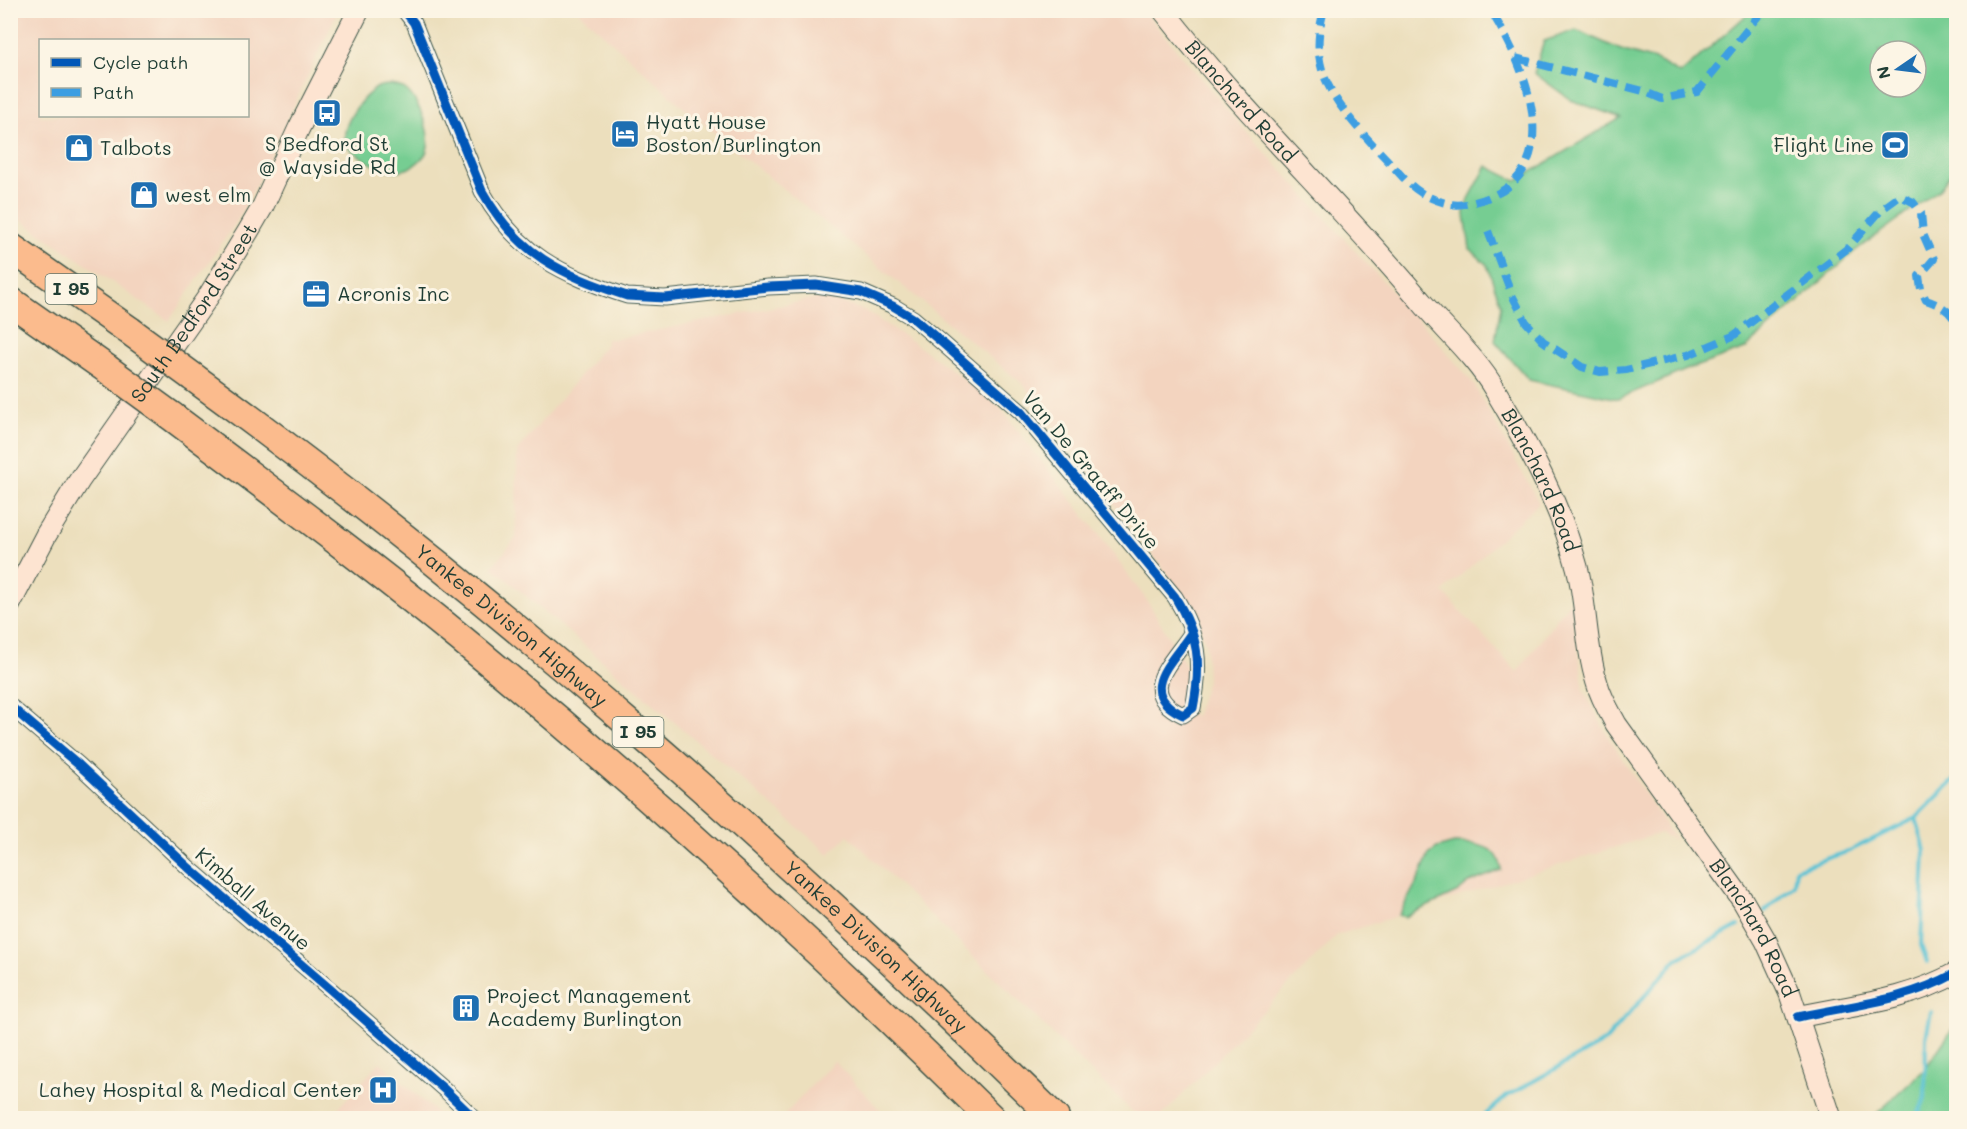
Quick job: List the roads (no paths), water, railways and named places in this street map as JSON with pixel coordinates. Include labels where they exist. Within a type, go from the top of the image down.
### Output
[{"type":"highway","name":"Yankee Division Highway","points":[[10,247],[194,377],[424,554],[563,667],[818,892],[947,1012],[1055,1119]]},
{"type":"highway","name":"Yankee Division Highway","points":[[10,301],[107,369],[312,521],[457,636],[602,757],[834,967],[991,1119]]},
{"type":"main road","name":"South Bedford Street","points":[[10,604],[46,535],[79,481],[208,297],[249,230],[359,10]]},
{"type":"main road","name":"Blanchard Road","points":[[1163,10],[1244,106],[1388,261],[1494,387],[1551,494],[1565,529],[1583,592],[1591,658],[1597,685],[1616,724],[1743,901],[1766,941],[1798,1017],[1831,1119]]},
{"type":"main road","points":[[1798,1017],[1883,1001],[1917,990],[1956,973]]},
{"type":"street","name":"Van De Graaff Drive","points":[[404,10],[414,23],[483,191],[498,216],[548,264],[571,276],[636,298],[665,298],[756,288],[816,285],[861,292],[893,306],[913,318],[1021,412],[1175,597],[1192,632],[1198,657],[1199,679],[1193,708],[1183,715],[1167,705],[1161,698],[1158,688],[1161,675],[1192,632]]},
{"type":"street","name":"Kimball Avenue","points":[[10,706],[79,765],[189,868],[445,1090],[474,1119]]},
{"type":"waterway","points":[[1765,911],[1794,885],[1796,869],[1849,851],[1916,818],[1956,778]]},
{"type":"waterway","points":[[1916,818],[1925,851],[1921,945],[1927,962]]},
{"type":"waterway","points":[[1482,1118],[1507,1096],[1605,1041],[1677,959],[1738,926]]},
{"type":"waterway","points":[[1917,1118],[1925,1098],[1926,1037],[1931,1012]]},
{"type":"place","name":"S Bedford St @ Wayside Rd","points":[[327,113]]},
{"type":"place","name":"Hyatt House Boston/Burlington","points":[[625,134]]},
{"type":"place","name":"Flight Line","points":[[1895,145]]},
{"type":"place","name":"Talbots","points":[[79,148]]},
{"type":"place","name":"west elm","points":[[144,195]]},
{"type":"place","name":"Acronis Inc","points":[[316,294]]},
{"type":"place","name":"Project Management Academy Burlington","points":[[466,1008]]},
{"type":"place","name":"Lahey Hospital & Medical Center","points":[[383,1090]]}]
